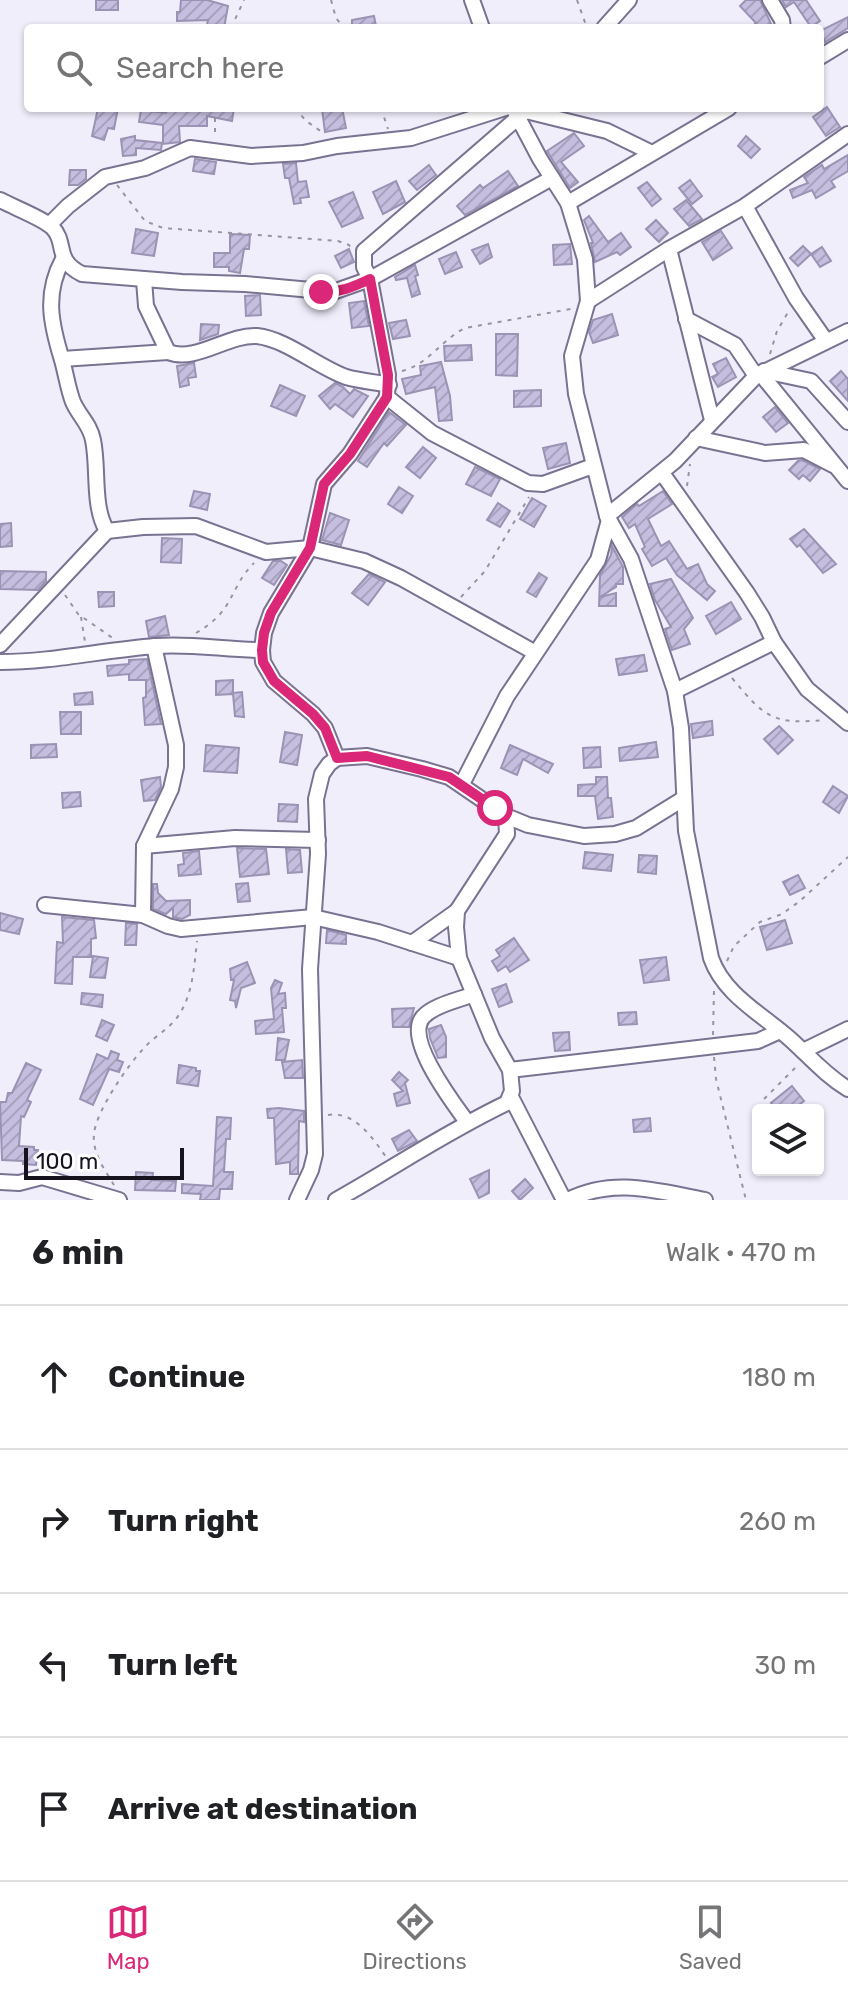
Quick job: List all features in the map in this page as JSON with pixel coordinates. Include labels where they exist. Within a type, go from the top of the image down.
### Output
[{"type":"street","points":[[472,0],[481,24]]},
{"type":"street","points":[[608,24],[629,0]]},
{"type":"street","points":[[770,0],[782,24]]},
{"type":"street","points":[[824,55],[848,40]]},
{"type":"street","points":[[49,225],[68,206],[110,175],[145,168],[190,148],[272,157],[428,134],[493,112]]},
{"type":"street","points":[[520,112],[369,246],[362,258],[388,386],[432,433],[508,475],[536,485],[593,466]]},
{"type":"street","points":[[521,112],[552,178],[568,203],[585,259],[588,303],[575,345],[572,370],[608,518],[640,581],[675,691],[681,728],[683,799],[694,877],[719,975],[749,1006],[832,1079],[848,1089]]},
{"type":"street","points":[[525,112],[607,131],[650,152]]},
{"type":"street","points":[[568,203],[722,112]]},
{"type":"street","points":[[588,303],[669,249],[745,206],[848,134]]},
{"type":"street","points":[[0,200],[49,225],[59,241],[63,259],[82,274],[333,292],[552,178]]},
{"type":"street","points":[[745,206],[796,298],[826,341]]},
{"type":"street","points":[[669,249],[712,420]]},
{"type":"street","points":[[63,259],[55,272],[49,301],[52,333],[74,404],[88,422],[93,440],[99,501],[107,531]]},
{"type":"street","points":[[144,280],[146,306],[168,352]]},
{"type":"street","points":[[686,319],[735,345],[762,372],[848,481]]},
{"type":"street","points":[[462,784],[507,696],[598,560],[608,518],[662,473],[762,372],[848,331]]},
{"type":"street","points":[[62,359],[168,352],[187,354],[250,336],[266,337],[346,377],[388,386]]},
{"type":"street","points":[[762,372],[811,381],[848,422]]},
{"type":"street","points":[[337,758],[325,728],[274,681],[263,662],[264,633],[271,613],[310,548],[324,484],[350,454],[388,386]]},
{"type":"street","points":[[692,443],[765,453],[804,450],[833,465]]},
{"type":"street","points":[[662,473],[762,617],[774,642],[807,689],[845,721]]},
{"type":"street","points":[[0,645],[107,531],[196,526],[266,552],[310,548],[364,561],[534,652]]},
{"type":"street","points":[[675,691],[774,642]]},
{"type":"street","points":[[0,662],[32,662],[154,646],[262,650]]},
{"type":"street","points":[[143,915],[144,846],[171,789],[176,767],[176,745],[154,646]]},
{"type":"street","points":[[297,1200],[315,1154],[310,969],[318,840],[318,784],[322,774],[337,758],[367,756],[449,777],[506,816],[528,825],[584,836],[615,834],[636,828],[683,799]]},
{"type":"street","points":[[506,816],[507,834]]},
{"type":"street","points":[[412,943],[457,911],[507,834],[528,825]]},
{"type":"street","points":[[144,846],[235,838],[318,840]]},
{"type":"street","points":[[45,905],[143,915],[181,929],[313,917],[378,932],[459,958]]},
{"type":"street","points":[[336,1200],[467,1122],[507,1103],[511,1097],[513,1082],[510,1070],[492,1038],[459,958],[457,911]]},
{"type":"street","points":[[467,1122],[427,1061],[419,1026],[422,1018],[431,1011],[474,994]]},
{"type":"street","points":[[805,1053],[848,1029]]},
{"type":"street","points":[[510,1070],[758,1041],[780,1031]]},
{"type":"street","points":[[511,1097],[566,1200],[613,1186],[705,1200]]},
{"type":"street","points":[[10,1200],[6,1183],[42,1177],[118,1195]]},
{"type":"path","points":[[233,24],[244,0]]},
{"type":"path","points":[[331,0],[341,24]]},
{"type":"path","points":[[577,0],[586,24]]},
{"type":"path","points":[[215,112],[217,151]]},
{"type":"path","points":[[298,112],[337,146]]},
{"type":"path","points":[[382,112],[392,141]]},
{"type":"path","points":[[110,175],[145,221],[163,228],[338,241],[349,245],[367,273]]},
{"type":"path","points":[[762,372],[777,331],[796,298]]},
{"type":"path","points":[[388,386],[410,369],[427,361],[452,335],[465,328],[513,321],[588,303]]},
{"type":"path","points":[[686,507],[692,443]]},
{"type":"path","points":[[451,606],[485,571],[536,485]]},
{"type":"path","points":[[195,633],[222,615],[246,571],[266,552]]},
{"type":"path","points":[[59,585],[81,616],[132,649]]},
{"type":"path","points":[[81,616],[88,655]]},
{"type":"path","points":[[724,668],[751,702],[771,718],[795,723],[845,721]]},
{"type":"path","points":[[746,1200],[716,1079],[712,1008],[719,975],[734,946],[760,922],[782,914],[800,901],[848,857]]},
{"type":"path","points":[[118,1195],[99,1160],[94,1135],[96,1124],[127,1070],[145,1046],[177,1018],[191,989],[199,927]]},
{"type":"path","points":[[764,1099],[805,1053]]},
{"type":"path","points":[[315,1117],[342,1114],[353,1119],[394,1168]]},
{"type":"building","points":[[96,0],[118,0],[118,10],[96,10]]},
{"type":"building","points":[[181,0],[207,0],[228,6],[225,24],[207,24],[208,20],[177,21],[177,12],[180,12]]},
{"type":"building","points":[[746,0],[760,0],[771,24],[755,24],[740,6]]},
{"type":"building","points":[[782,0],[806,0],[820,21],[809,24],[794,2],[786,7]]},
{"type":"building","points":[[374,16],[376,24],[352,24],[352,20]]},
{"type":"building","points":[[848,17],[848,28],[825,42],[824,29]]},
{"type":"building","points":[[827,107],[840,127],[826,136],[813,117]]},
{"type":"building","points":[[97,112],[117,112],[114,129],[108,128],[104,140],[92,136]]},
{"type":"building","points":[[141,112],[233,112],[232,121],[207,116],[207,126],[179,126],[180,142],[163,144],[163,125],[139,122]]},
{"type":"building","points":[[322,112],[343,112],[346,128],[325,132]]},
{"type":"building","points":[[574,133],[584,146],[561,162],[578,182],[570,188],[547,151]]},
{"type":"building","points":[[135,136],[135,140],[162,143],[161,150],[136,148],[136,155],[123,156],[121,139]]},
{"type":"building","points":[[746,136],[760,149],[751,158],[738,146]]},
{"type":"building","points":[[848,155],[848,171],[831,181],[835,187],[816,198],[812,190],[793,198],[790,190],[808,183],[804,177],[822,165],[824,169]]},
{"type":"building","points":[[195,159],[216,162],[214,174],[193,171]]},
{"type":"building","points":[[296,163],[298,182],[306,181],[309,197],[300,198],[301,203],[294,204],[283,164]]},
{"type":"building","points":[[429,165],[436,175],[417,190],[409,181]]},
{"type":"building","points":[[70,170],[86,170],[86,179],[78,185],[69,185]]},
{"type":"building","points":[[508,171],[518,186],[465,215],[457,206],[480,185],[483,188]]},
{"type":"building","points":[[690,180],[702,196],[692,204],[679,188]]},
{"type":"building","points":[[396,181],[405,202],[383,214],[373,192]]},
{"type":"building","points":[[647,182],[661,199],[652,206],[638,188]]},
{"type":"building","points":[[353,192],[363,218],[342,227],[329,202]]},
{"type":"building","points":[[686,200],[702,219],[689,226],[674,209]]},
{"type":"building","points":[[589,216],[608,242],[621,233],[631,247],[620,255],[617,252],[595,262],[593,243],[584,220]]},
{"type":"building","points":[[656,220],[668,233],[659,242],[646,229]]},
{"type":"building","points":[[136,229],[158,233],[154,256],[132,253]]},
{"type":"building","points":[[721,231],[732,248],[713,260],[702,242]]},
{"type":"building","points":[[230,234],[250,235],[249,249],[244,249],[240,273],[229,271],[229,267],[214,267],[214,253],[230,253]]},
{"type":"building","points":[[488,244],[492,257],[480,264],[472,250]]},
{"type":"building","points":[[570,244],[572,264],[554,265],[553,245]]},
{"type":"building","points":[[803,246],[811,254],[798,266],[790,258]]},
{"type":"building","points":[[822,247],[831,261],[820,267],[811,254]]},
{"type":"building","points":[[349,249],[354,262],[341,268],[335,256]]},
{"type":"building","points":[[456,252],[462,267],[445,274],[439,259]]},
{"type":"building","points":[[415,265],[420,294],[412,297],[407,278],[396,280],[395,277]]},
{"type":"building","points":[[260,295],[261,315],[246,316],[245,296]]},
{"type":"building","points":[[364,301],[369,326],[352,328],[349,303]]},
{"type":"building","points":[[612,314],[618,335],[593,343],[589,332],[593,320]]},
{"type":"building","points":[[406,320],[410,336],[393,339],[389,323]]},
{"type":"building","points":[[201,324],[219,325],[218,334],[200,340]]},
{"type":"building","points":[[496,334],[518,334],[517,376],[496,375]]},
{"type":"building","points":[[471,345],[472,360],[445,361],[444,346]]},
{"type":"building","points":[[726,358],[736,377],[718,387],[712,377],[718,374],[713,364]]},
{"type":"building","points":[[441,362],[450,396],[452,420],[439,421],[435,387],[406,394],[402,379],[421,375],[420,366]]},
{"type":"building","points":[[194,363],[196,377],[188,378],[189,385],[180,387],[177,366]]},
{"type":"building","points":[[841,371],[848,379],[848,401],[830,381]]},
{"type":"building","points":[[335,383],[350,394],[354,389],[368,396],[353,417],[335,404],[330,409],[319,396]]},
{"type":"building","points":[[280,385],[305,396],[296,416],[271,406]]},
{"type":"building","points":[[541,390],[541,406],[514,407],[514,391]]},
{"type":"building","points":[[775,407],[788,423],[776,432],[763,417]]},
{"type":"building","points":[[389,412],[406,425],[387,446],[384,443],[367,467],[358,461]]},
{"type":"building","points":[[566,443],[570,463],[548,469],[543,448]]},
{"type":"building","points":[[423,447],[436,458],[420,478],[406,467]]},
{"type":"building","points":[[802,460],[820,469],[810,481],[803,475],[799,479],[789,470]]},
{"type":"building","points":[[475,467],[500,479],[491,496],[466,484]]},
{"type":"building","points":[[399,487],[413,496],[402,513],[388,504]]},
{"type":"building","points":[[194,491],[210,494],[207,510],[190,506]]},
{"type":"building","points":[[663,491],[672,504],[648,519],[661,546],[669,541],[687,569],[698,564],[707,584],[715,591],[707,600],[677,575],[666,558],[652,566],[642,549],[645,547],[635,524],[629,528],[622,517],[637,504],[639,506]]},
{"type":"building","points":[[532,498],[546,506],[534,527],[520,519]]},
{"type":"building","points":[[498,503],[510,511],[500,527],[487,520]]},
{"type":"building","points":[[330,513],[349,520],[341,545],[322,540]]},
{"type":"building","points":[[11,523],[12,546],[0,547],[0,524]]},
{"type":"building","points":[[804,529],[836,564],[823,573],[800,545],[797,547],[790,539]]},
{"type":"building","points":[[162,538],[182,539],[181,563],[161,562]]},
{"type":"building","points":[[612,546],[623,567],[623,584],[616,584],[600,597],[616,593],[616,606],[599,606],[600,575],[611,555]]},
{"type":"building","points":[[273,561],[287,565],[274,585],[262,578]]},
{"type":"building","points":[[0,571],[46,572],[46,581],[38,590],[0,589]]},
{"type":"building","points":[[539,573],[547,578],[536,597],[527,592]]},
{"type":"building","points":[[369,574],[385,582],[368,605],[352,593]]},
{"type":"building","points":[[671,579],[693,618],[684,629],[690,644],[672,650],[665,629],[671,627],[655,600],[650,584]]},
{"type":"building","points":[[98,592],[114,592],[114,606],[99,607]]},
{"type":"building","points":[[731,602],[741,619],[716,634],[706,616]]},
{"type":"building","points":[[165,616],[169,635],[149,637],[146,621]]},
{"type":"building","points":[[644,655],[647,671],[619,675],[616,659]]},
{"type":"building","points":[[147,659],[161,724],[145,725],[143,698],[146,697],[146,680],[129,680],[129,674],[108,676],[107,666]]},
{"type":"building","points":[[233,680],[233,693],[242,692],[244,717],[235,716],[233,694],[216,695],[216,681]]},
{"type":"building","points":[[92,692],[93,704],[75,705],[74,694]]},
{"type":"building","points":[[60,712],[81,712],[81,734],[61,734]]},
{"type":"building","points":[[712,721],[713,735],[693,738],[691,724]]},
{"type":"building","points":[[779,726],[793,740],[778,754],[764,739]]},
{"type":"building","points":[[285,732],[302,735],[297,765],[280,762]]},
{"type":"building","points":[[656,742],[658,757],[620,761],[619,748]]},
{"type":"building","points":[[56,744],[57,757],[31,758],[31,745]]},
{"type":"building","points":[[206,745],[239,748],[237,773],[204,771]]},
{"type":"building","points":[[510,745],[553,764],[548,773],[523,759],[517,775],[501,768]]},
{"type":"building","points":[[600,747],[601,767],[584,768],[583,748]]},
{"type":"building","points":[[160,777],[161,787],[155,800],[144,801],[141,780]]},
{"type":"building","points":[[596,777],[607,777],[613,817],[598,819],[595,796],[578,796],[578,785],[596,784]]},
{"type":"building","points":[[833,786],[848,796],[839,813],[823,802]]},
{"type":"building","points":[[80,792],[81,806],[63,808],[62,793]]},
{"type":"building","points":[[279,804],[298,805],[297,822],[278,821]]},
{"type":"building","points":[[237,848],[266,849],[269,874],[240,877]]},
{"type":"building","points":[[286,849],[300,850],[302,872],[288,873]]},
{"type":"building","points":[[199,851],[201,874],[179,876],[178,865],[184,864],[183,853]]},
{"type":"building","points":[[585,852],[613,855],[611,871],[583,868]]},
{"type":"building","points":[[639,855],[657,856],[656,874],[638,872]]},
{"type":"building","points":[[798,875],[805,888],[790,895],[783,882]]},
{"type":"building","points":[[248,883],[250,901],[238,902],[236,884]]},
{"type":"building","points":[[153,884],[157,884],[158,893],[166,901],[190,900],[190,915],[182,919],[173,917],[173,908],[166,914],[153,909]]},
{"type":"building","points":[[0,913],[23,919],[19,934],[0,930]]},
{"type":"building","points":[[62,917],[94,920],[96,938],[91,939],[91,957],[73,957],[72,984],[55,983],[57,942],[63,943]]},
{"type":"building","points":[[785,920],[792,943],[767,950],[760,927]]},
{"type":"building","points":[[126,923],[137,924],[136,945],[125,945]]},
{"type":"building","points":[[327,930],[346,935],[346,944],[326,943]]},
{"type":"building","points":[[514,938],[529,960],[510,972],[506,966],[498,971],[492,961],[500,956],[496,950]]},
{"type":"building","points":[[93,956],[108,958],[105,978],[90,977]]},
{"type":"building","points":[[666,957],[669,980],[644,983],[640,960]]},
{"type":"building","points":[[247,962],[255,983],[241,988],[236,1008],[235,1001],[230,1000],[234,980],[231,980],[230,969]]},
{"type":"building","points":[[275,980],[282,983],[278,994],[285,993],[286,1008],[282,1008],[284,1032],[256,1034],[255,1021],[274,1019],[271,988]]},
{"type":"building","points":[[506,984],[512,1002],[499,1007],[492,989]]},
{"type":"building","points":[[82,993],[103,995],[102,1007],[81,1004]]},
{"type":"building","points":[[414,1008],[409,1027],[393,1027],[392,1009]]},
{"type":"building","points":[[636,1012],[637,1024],[619,1025],[618,1013]]},
{"type":"building","points":[[102,1020],[114,1025],[107,1041],[96,1036]]},
{"type":"building","points":[[441,1025],[446,1037],[446,1057],[438,1058],[429,1029]]},
{"type":"building","points":[[569,1032],[570,1050],[555,1051],[553,1033]]},
{"type":"building","points":[[278,1038],[289,1040],[285,1060],[276,1060]]},
{"type":"building","points":[[111,1051],[119,1054],[117,1060],[123,1062],[119,1072],[109,1069],[93,1105],[80,1099],[97,1054],[108,1059]]},
{"type":"building","points":[[302,1060],[303,1078],[285,1078],[282,1062]]},
{"type":"building","points":[[26,1063],[41,1070],[27,1100],[31,1102],[24,1117],[21,1116],[19,1146],[38,1150],[36,1165],[2,1160],[0,1102],[6,1102],[8,1093],[12,1093]]},
{"type":"building","points":[[179,1065],[200,1071],[198,1086],[177,1083]]},
{"type":"building","points":[[399,1072],[408,1080],[405,1083],[410,1103],[397,1106],[394,1094],[403,1091],[392,1080]]},
{"type":"building","points":[[792,1086],[804,1101],[800,1104],[771,1103]]},
{"type":"building","points":[[267,1109],[304,1111],[304,1122],[299,1121],[298,1174],[290,1174],[290,1162],[276,1164],[274,1118],[268,1118]]},
{"type":"building","points":[[217,1117],[231,1118],[224,1172],[233,1172],[232,1189],[220,1189],[219,1200],[200,1200],[201,1194],[182,1193],[182,1184],[213,1186]]},
{"type":"building","points":[[650,1118],[651,1131],[634,1132],[633,1120]]},
{"type":"building","points":[[409,1130],[417,1141],[398,1151],[392,1139]]},
{"type":"building","points":[[489,1170],[489,1193],[479,1198],[470,1179]]},
{"type":"building","points":[[136,1172],[153,1173],[152,1180],[176,1181],[175,1191],[135,1190]]},
{"type":"building","points":[[525,1179],[533,1188],[520,1200],[512,1191]]},
{"type":"route","points":[[321,292],[348,289],[370,279],[389,385],[387,397],[368,428],[324,484],[310,548],[271,613],[264,633],[263,662],[274,681],[325,728],[337,758],[367,756],[449,777],[495,808]]}]
